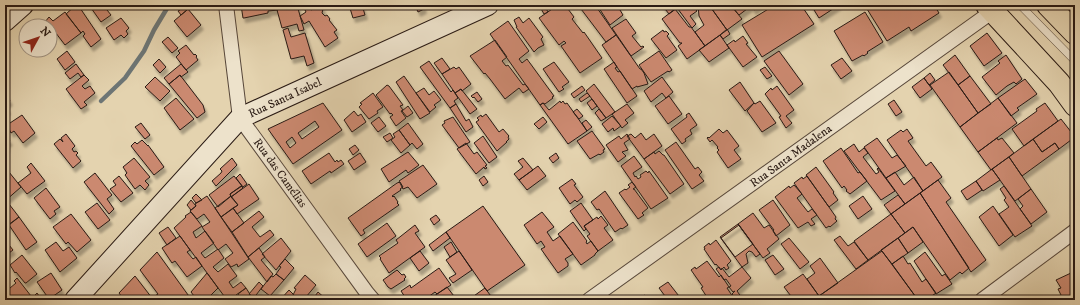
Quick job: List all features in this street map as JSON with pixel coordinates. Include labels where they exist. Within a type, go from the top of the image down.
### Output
[{"type":"main road","points":[[1048,5],[1075,33]]},
{"type":"main road","points":[[990,8],[1060,83],[1075,105]]},
{"type":"street","points":[[5,21],[23,5]]},
{"type":"street","name":"Rua das Camélias","points":[[226,5],[240,118],[367,293],[374,300]]},
{"type":"street","name":"Rua Santa Isabel","points":[[75,300],[240,118],[488,5]]},
{"type":"street","name":"Rua Santa Madalena","points":[[589,300],[990,8]]},
{"type":"street","points":[[982,300],[1075,231]]},
{"type":"lane","points":[[1020,5],[1075,61]]},
{"type":"building","points":[[78,5],[101,39],[91,47],[83,36],[85,34],[83,31],[81,33],[66,14]]},
{"type":"building","points":[[89,5],[103,5],[111,15],[101,22]]},
{"type":"building","points":[[241,5],[277,5],[278,10],[268,11],[268,13],[243,18]]},
{"type":"building","points":[[277,5],[297,5],[304,30],[299,31],[297,24],[282,28]]},
{"type":"building","points":[[321,5],[323,9],[322,13],[325,16],[327,15],[337,30],[334,32],[338,38],[325,47],[309,21],[304,24],[300,16],[306,12],[305,10],[310,8],[311,10]]},
{"type":"building","points":[[349,5],[362,5],[365,15],[353,18]]},
{"type":"building","points":[[415,5],[423,5],[424,9],[418,12]]},
{"type":"building","points":[[539,5],[544,5],[548,12],[544,14]]},
{"type":"building","points":[[558,5],[565,5],[574,17],[572,19],[583,33],[584,32],[602,58],[580,73],[561,46],[566,43],[564,41],[559,45],[539,18]]},
{"type":"building","points":[[578,5],[595,5],[616,35],[606,42]]},
{"type":"building","points":[[597,5],[617,5],[623,15],[610,25]]},
{"type":"building","points":[[662,5],[675,5],[677,8],[669,14]]},
{"type":"building","points":[[675,5],[692,5],[697,11],[690,16],[696,24],[692,28]]},
{"type":"building","points":[[698,5],[709,5],[727,30],[705,46],[695,32],[704,25],[699,16]]},
{"type":"building","points":[[709,5],[725,5],[727,8],[733,8],[742,19],[727,30]]},
{"type":"building","points":[[736,5],[751,6],[739,15],[732,8]]},
{"type":"building","points":[[750,5],[761,5],[754,10]]},
{"type":"building","points":[[775,5],[801,5],[814,24],[762,57],[742,25]]},
{"type":"building","points":[[811,5],[839,5],[819,18]]},
{"type":"building","points":[[874,5],[934,5],[939,13],[911,31],[909,27],[887,41],[867,9]]},
{"type":"building","points":[[183,6],[187,10],[181,15],[178,11]]},
{"type":"building","points":[[188,9],[201,25],[187,37],[174,21]]},
{"type":"building","points":[[675,9],[705,46],[687,59],[678,46],[682,43],[680,43],[662,19]]},
{"type":"building","points":[[65,12],[81,33],[65,45],[58,36],[57,18]]},
{"type":"building","points":[[865,12],[883,42],[867,52],[868,53],[864,56],[863,55],[852,61],[834,31]]},
{"type":"building","points":[[519,17],[523,23],[529,18],[543,37],[541,39],[544,45],[534,52],[516,27],[514,20]]},
{"type":"building","points":[[121,18],[129,28],[126,31],[128,34],[124,38],[121,35],[114,40],[106,28]]},
{"type":"building","points":[[626,19],[636,33],[632,36],[641,47],[644,47],[631,56],[612,28]]},
{"type":"building","points":[[508,21],[529,51],[519,59],[522,63],[527,59],[554,96],[545,104],[543,103],[540,105],[490,34]]},
{"type":"building","points":[[288,28],[291,37],[305,33],[314,63],[307,66],[304,56],[291,59],[283,30]]},
{"type":"building","points":[[727,29],[730,34],[723,39],[720,35]]},
{"type":"building","points":[[663,30],[669,34],[667,36],[677,50],[666,58],[651,39]]},
{"type":"building","points":[[987,33],[1002,53],[984,66],[970,46]]},
{"type":"building","points":[[616,35],[644,73],[648,84],[637,86],[632,89],[602,45]]},
{"type":"building","points":[[720,35],[729,48],[709,62],[699,50]]},
{"type":"building","points":[[743,36],[748,43],[746,44],[757,57],[743,67],[727,45],[734,40],[735,42]]},
{"type":"building","points":[[168,37],[178,48],[172,53],[162,42]]},
{"type":"building","points":[[495,40],[507,57],[502,61],[506,66],[508,65],[523,85],[525,84],[529,89],[523,93],[519,88],[505,99],[470,56]]},
{"type":"building","points":[[186,45],[194,55],[195,54],[197,56],[196,57],[198,60],[186,70],[176,57],[180,53],[178,51]]},
{"type":"building","points":[[67,51],[75,62],[65,70],[57,59]]},
{"type":"building","points":[[659,51],[672,70],[651,82],[639,65]]},
{"type":"building","points":[[779,51],[803,84],[789,95],[764,61]]},
{"type":"building","points":[[955,55],[970,76],[958,85],[943,65]]},
{"type":"building","points":[[1006,55],[1022,79],[1016,84],[1014,82],[1007,86],[996,95],[982,77],[1000,63],[998,61]]},
{"type":"building","points":[[442,58],[450,69],[442,74],[434,63]]},
{"type":"building","points":[[842,58],[852,71],[841,79],[831,65]]},
{"type":"building","points":[[159,59],[166,67],[160,73],[153,65]]},
{"type":"building","points":[[429,61],[451,92],[453,90],[458,98],[454,101],[456,104],[450,108],[420,67]]},
{"type":"building","points":[[554,62],[569,82],[562,87],[564,89],[559,92],[543,69]]},
{"type":"building","points":[[614,62],[617,67],[615,68],[618,72],[620,71],[637,96],[627,103],[604,69]]},
{"type":"building","points":[[76,64],[84,75],[81,77],[78,73],[70,79],[65,73]]},
{"type":"building","points":[[181,64],[188,72],[181,77],[180,75],[169,84],[164,78]]},
{"type":"building","points":[[454,67],[456,69],[459,67],[471,84],[462,91],[461,89],[455,93],[442,74]]},
{"type":"building","points":[[765,67],[772,76],[767,79],[760,70]]},
{"type":"building","points":[[949,72],[978,113],[960,127],[930,85]]},
{"type":"building","points":[[930,73],[935,80],[929,85],[924,78]]},
{"type":"building","points":[[84,75],[89,80],[82,86],[85,89],[90,86],[95,93],[84,102],[87,105],[81,109],[66,89]]},
{"type":"building","points":[[180,75],[203,105],[205,112],[197,118],[169,84]]},
{"type":"building","points":[[404,76],[430,113],[420,119],[396,82]]},
{"type":"building","points":[[970,76],[991,104],[978,113],[958,85]]},
{"type":"building","points":[[155,77],[170,91],[160,101],[145,87]]},
{"type":"building","points":[[662,77],[673,92],[666,98],[662,93],[651,102],[644,91]]},
{"type":"building","points":[[924,78],[932,89],[920,98],[912,87]]},
{"type":"building","points":[[1025,79],[1037,94],[1017,108],[1019,110],[1011,116],[998,98]]},
{"type":"building","points":[[740,82],[754,103],[745,111],[729,90]]},
{"type":"building","points":[[594,84],[615,112],[606,118],[586,91]]},
{"type":"building","points":[[387,85],[403,105],[400,106],[403,110],[401,111],[406,118],[396,126],[390,117],[393,115],[391,113],[390,114],[376,95]]},
{"type":"building","points":[[582,86],[585,90],[574,98],[571,94]]},
{"type":"building","points":[[777,86],[794,110],[786,116],[792,123],[786,128],[779,117],[781,116],[765,94],[771,88],[772,90]]},
{"type":"building","points":[[424,88],[429,95],[434,91],[441,100],[434,105],[436,107],[430,112],[416,93]]},
{"type":"building","points":[[461,89],[477,109],[470,114],[455,93]]},
{"type":"building","points":[[477,92],[482,99],[478,102],[471,96]]},
{"type":"building","points":[[373,93],[383,107],[377,111],[378,113],[369,119],[359,107],[362,104],[360,103]]},
{"type":"building","points":[[587,93],[590,96],[581,102],[579,99]]},
{"type":"building","points":[[5,94],[10,101],[5,105]]},
{"type":"building","points":[[669,96],[682,114],[668,124],[655,106]]},
{"type":"building","points":[[176,98],[194,119],[180,130],[164,108]]},
{"type":"building","points":[[998,98],[1017,123],[978,152],[960,127]]},
{"type":"building","points":[[592,99],[597,106],[592,110],[587,103]]},
{"type":"building","points":[[894,100],[902,112],[896,116],[888,104]]},
{"type":"building","points":[[560,101],[561,103],[563,101],[565,104],[567,103],[587,131],[568,144],[540,105],[543,103],[549,110]]},
{"type":"building","points":[[760,101],[776,123],[762,132],[747,111],[754,103],[755,104]]},
{"type":"building","points":[[323,103],[342,130],[293,164],[268,129]],"holes":[[[315,121],[319,127],[302,139],[298,133]],[[292,137],[296,143],[290,148],[286,142]]]},
{"type":"building","points":[[1045,103],[1058,121],[1024,146],[1012,129],[1037,111],[1036,109]]},
{"type":"building","points":[[456,104],[466,121],[469,119],[473,127],[466,132],[450,108]]},
{"type":"building","points":[[627,104],[634,113],[625,120],[628,123],[622,128],[612,114]]},
{"type":"building","points":[[5,105],[8,110],[5,112]]},
{"type":"building","points":[[408,106],[413,113],[407,117],[402,111]]},
{"type":"building","points":[[577,109],[583,116],[579,119],[573,112]]},
{"type":"building","points":[[599,109],[606,118],[601,121],[595,113]]},
{"type":"building","points":[[354,111],[358,116],[361,114],[366,122],[352,132],[344,120]]},
{"type":"building","points":[[689,113],[697,125],[690,130],[692,134],[685,139],[686,141],[682,144],[671,129],[687,117],[686,115]]},
{"type":"building","points":[[486,114],[499,132],[503,129],[509,136],[507,142],[497,151],[476,122],[479,120],[477,118]]},
{"type":"building","points":[[22,115],[35,133],[23,143],[14,131],[11,133],[7,125]]},
{"type":"building","points":[[612,116],[621,126],[614,131],[613,128],[608,132],[602,124]]},
{"type":"building","points":[[379,117],[386,126],[378,132],[371,123]]},
{"type":"building","points":[[453,117],[470,142],[459,148],[442,125],[445,123],[444,121]]},
{"type":"building","points":[[543,117],[547,122],[539,129],[534,124]]},
{"type":"building","points":[[1061,119],[1075,137],[1059,149],[1055,143],[1042,152],[1033,139]]},
{"type":"building","points":[[586,120],[592,127],[587,131],[582,123]]},
{"type":"building","points":[[141,123],[150,135],[145,139],[135,127]]},
{"type":"building","points":[[408,123],[423,144],[417,149],[412,143],[410,145],[399,130]]},
{"type":"building","points":[[719,129],[723,133],[727,130],[739,146],[734,150],[741,159],[728,168],[717,152],[719,150],[717,148],[718,147],[712,140],[710,142],[707,138]]},
{"type":"building","points":[[907,129],[913,138],[908,141],[926,166],[931,162],[942,177],[923,191],[887,140],[901,130],[903,132]]},
{"type":"building","points":[[399,130],[410,145],[401,153],[391,140],[395,137],[393,134]]},
{"type":"building","points":[[592,131],[605,149],[600,155],[599,154],[590,159],[577,141]]},
{"type":"building","points":[[390,133],[393,138],[387,142],[383,137]]},
{"type":"building","points":[[641,133],[646,140],[654,134],[662,146],[644,159],[627,136],[631,134],[635,138]]},
{"type":"building","points":[[66,134],[75,146],[72,149],[74,152],[76,151],[78,153],[76,155],[81,161],[73,168],[54,144],[60,139],[63,142],[61,138]]},
{"type":"building","points":[[627,134],[630,139],[624,143],[628,150],[622,152],[626,156],[618,162],[606,145],[619,136],[621,139]]},
{"type":"building","points":[[5,135],[10,141],[6,144],[7,147],[5,148]]},
{"type":"building","points":[[483,136],[497,157],[489,163],[474,143]]},
{"type":"building","points":[[877,138],[892,158],[897,155],[906,166],[886,178],[864,147]]},
{"type":"building","points":[[997,138],[998,140],[1002,138],[1014,153],[991,170],[978,152]]},
{"type":"building","points":[[1033,139],[1042,152],[1055,143],[1059,149],[1022,176],[1009,157]]},
{"type":"building","points":[[142,140],[148,145],[164,167],[154,175],[131,146],[135,142],[137,144]]},
{"type":"building","points":[[676,142],[695,169],[698,167],[702,172],[699,175],[704,181],[692,189],[665,150]]},
{"type":"building","points":[[466,143],[474,154],[477,152],[487,165],[485,166],[487,168],[485,169],[484,167],[476,174],[457,149]]},
{"type":"building","points":[[854,144],[859,152],[864,148],[868,153],[863,157],[876,174],[879,172],[877,169],[878,168],[895,191],[881,200],[844,151]]},
{"type":"building","points":[[355,145],[359,150],[353,155],[349,149]]},
{"type":"building","points":[[841,148],[858,173],[860,172],[867,181],[850,194],[846,191],[847,190],[844,186],[842,188],[823,161]]},
{"type":"building","points":[[659,151],[664,155],[684,184],[670,194],[644,159],[654,152],[655,154]]},
{"type":"building","points":[[408,152],[419,165],[408,173],[406,170],[389,182],[381,169]]},
{"type":"building","points":[[329,153],[335,162],[337,160],[338,162],[341,160],[344,164],[331,173],[330,171],[311,184],[302,171]]},
{"type":"building","points":[[360,153],[366,162],[354,170],[348,161]]},
{"type":"building","points":[[556,153],[559,158],[553,163],[549,158]]},
{"type":"building","points":[[634,156],[642,167],[633,173],[635,177],[636,176],[638,179],[641,177],[640,175],[646,171],[648,173],[649,171],[668,198],[651,209],[621,166]]},
{"type":"building","points":[[1009,157],[1031,189],[1015,201],[992,169]]},
{"type":"building","points":[[134,158],[150,177],[145,181],[149,185],[145,190],[140,185],[135,189],[125,175],[127,173],[123,167]]},
{"type":"building","points":[[232,158],[237,165],[216,186],[212,181],[221,173],[222,171],[220,169]]},
{"type":"building","points":[[523,158],[533,170],[519,180],[514,174],[523,167],[518,161]]},
{"type":"building","points":[[31,163],[45,181],[27,194],[18,183],[31,173],[27,167]]},
{"type":"building","points":[[423,165],[437,184],[417,198],[408,187],[403,189],[399,181]]},
{"type":"building","points":[[538,166],[546,176],[527,190],[519,180]]},
{"type":"building","points":[[816,167],[838,200],[829,207],[806,175]]},
{"type":"building","points":[[992,169],[1000,180],[983,191],[976,181]]},
{"type":"building","points":[[5,170],[8,173],[9,172],[21,187],[5,201]]},
{"type":"building","points":[[895,172],[904,185],[914,177],[923,191],[905,204],[886,178]]},
{"type":"building","points":[[95,173],[112,195],[107,199],[114,209],[109,214],[84,182]]},
{"type":"building","points":[[240,174],[247,184],[243,187],[236,178]]},
{"type":"building","points":[[119,176],[133,193],[121,202],[110,189],[116,185],[113,181]]},
{"type":"building","points":[[234,176],[242,186],[230,194],[231,196],[218,207],[209,195]]},
{"type":"building","points":[[484,176],[488,182],[483,186],[479,180]]},
{"type":"building","points":[[807,176],[836,217],[835,219],[837,221],[830,227],[829,226],[826,228],[794,183],[802,177],[803,179]]},
{"type":"building","points":[[572,179],[576,184],[574,185],[583,197],[577,202],[575,200],[570,204],[559,188]]},
{"type":"building","points":[[938,180],[951,198],[946,202],[986,260],[971,272],[920,193]]},
{"type":"building","points":[[976,181],[982,190],[967,200],[961,191]]},
{"type":"building","points":[[400,182],[403,187],[392,196],[394,196],[399,205],[363,230],[365,233],[361,236],[348,218]]},
{"type":"building","points":[[632,182],[636,187],[633,189],[648,208],[642,213],[644,215],[638,219],[619,193],[630,187],[628,185]]},
{"type":"building","points":[[249,184],[259,199],[237,214],[233,208],[238,205],[231,197]]},
{"type":"building","points":[[794,185],[802,194],[797,198],[808,212],[812,209],[817,215],[811,219],[815,224],[811,226],[808,222],[798,228],[775,197],[789,186],[790,188]]},
{"type":"building","points":[[241,186],[243,188],[231,197],[230,194]]},
{"type":"building","points":[[1004,186],[1032,226],[1015,237],[999,214],[1009,207],[1004,200],[1006,198],[1000,189]]},
{"type":"building","points":[[46,188],[60,207],[54,211],[56,214],[50,219],[34,198]]},
{"type":"building","points":[[1031,189],[1047,212],[1031,224],[1020,209],[1023,206],[1018,199]]},
{"type":"building","points":[[605,191],[628,225],[615,232],[599,209],[597,210],[591,202]]},
{"type":"building","points":[[920,193],[969,268],[962,274],[960,272],[950,280],[913,227],[905,233],[891,214]]},
{"type":"building","points":[[196,194],[202,200],[196,203],[192,198]]},
{"type":"building","points":[[898,195],[905,204],[891,214],[884,205]]},
{"type":"building","points":[[207,196],[249,259],[238,267],[237,264],[231,267],[225,259],[233,253],[226,244],[218,250],[202,227],[210,222],[204,214],[197,219],[190,211],[196,206],[195,204]]},
{"type":"building","points":[[231,196],[238,205],[221,217],[215,208]]},
{"type":"building","points":[[863,196],[872,209],[858,219],[849,206]]},
{"type":"building","points":[[191,200],[196,206],[191,210],[187,205]]},
{"type":"building","points":[[773,200],[790,225],[776,236],[773,231],[774,230],[759,210]]},
{"type":"building","points":[[97,203],[110,220],[98,229],[85,212]]},
{"type":"building","points":[[581,203],[593,220],[584,226],[586,229],[584,231],[570,211]]},
{"type":"building","points":[[9,204],[19,217],[8,225],[5,221],[5,207]]},
{"type":"building","points":[[483,206],[525,265],[487,291],[446,232]]},
{"type":"building","points":[[993,206],[1013,235],[999,246],[979,217]]},
{"type":"building","points":[[233,208],[244,223],[232,232],[221,217]]},
{"type":"building","points":[[259,211],[264,217],[252,227],[260,237],[270,230],[274,235],[248,257],[232,232]]},
{"type":"building","points":[[191,212],[202,226],[193,232],[196,238],[205,231],[214,243],[201,253],[205,258],[218,249],[224,258],[213,267],[218,272],[228,264],[237,276],[229,282],[233,288],[241,282],[246,288],[236,295],[238,297],[233,300],[227,300],[174,228]]},
{"type":"building","points":[[542,212],[554,227],[547,232],[553,241],[560,236],[573,254],[565,259],[568,266],[558,273],[541,249],[545,247],[541,241],[537,244],[524,225]]},
{"type":"building","points":[[753,213],[764,228],[769,225],[779,239],[767,249],[770,253],[763,258],[738,224]]},
{"type":"building","points":[[71,214],[91,240],[77,252],[68,242],[66,244],[53,227]]},
{"type":"building","points":[[891,214],[905,233],[868,260],[854,241]]},
{"type":"building","points":[[436,215],[440,220],[434,225],[430,219]]},
{"type":"building","points":[[601,216],[608,225],[604,228],[613,240],[598,251],[587,236],[590,234],[584,226]]},
{"type":"building","points":[[19,217],[37,242],[26,250],[9,225]]},
{"type":"building","points":[[573,222],[587,241],[587,244],[591,241],[598,251],[581,265],[558,234]]},
{"type":"building","points":[[387,223],[396,236],[367,257],[358,244]]},
{"type":"building","points":[[738,224],[760,254],[756,257],[749,251],[746,254],[748,263],[742,267],[720,237]]},
{"type":"building","points":[[415,225],[419,231],[415,233],[425,247],[389,273],[379,256],[398,243],[396,240]]},
{"type":"building","points":[[739,225],[753,244],[735,257],[721,238]]},
{"type":"building","points":[[168,227],[176,238],[167,245],[159,233]]},
{"type":"building","points":[[913,227],[923,242],[908,253],[898,238]]},
{"type":"building","points":[[446,232],[450,238],[433,251],[429,245]]},
{"type":"building","points":[[180,236],[190,250],[187,252],[193,259],[196,257],[202,266],[187,277],[175,261],[172,263],[162,248]]},
{"type":"building","points":[[840,236],[848,246],[854,242],[868,260],[856,269],[834,240]]},
{"type":"building","points":[[281,238],[291,251],[276,270],[262,254]]},
{"type":"building","points":[[789,238],[809,262],[800,269],[781,244]]},
{"type":"building","points":[[898,238],[908,253],[892,264],[881,250]]},
{"type":"building","points":[[5,240],[13,250],[5,256]]},
{"type":"building","points":[[716,240],[731,261],[727,265],[729,268],[726,270],[724,267],[721,270],[716,264],[715,265],[704,249],[704,247],[709,243],[710,245]]},
{"type":"building","points":[[56,242],[63,251],[69,247],[77,258],[60,272],[45,250]]},
{"type":"building","points":[[451,242],[457,252],[450,257],[444,247]]},
{"type":"building","points":[[259,248],[265,257],[261,260],[273,274],[267,282],[248,257]]},
{"type":"building","points":[[420,251],[429,263],[419,271],[410,258]]},
{"type":"building","points":[[459,251],[472,270],[453,283],[449,278],[456,274],[446,260]]},
{"type":"building","points":[[882,251],[918,300],[819,300],[817,297]]},
{"type":"building","points":[[157,252],[192,300],[124,300],[119,293],[135,276],[152,298],[158,294],[140,270]]},
{"type":"building","points":[[925,252],[942,276],[945,274],[952,284],[936,294],[914,261]]},
{"type":"building","points":[[22,255],[37,274],[26,283],[16,272],[15,273],[10,265]]},
{"type":"building","points":[[773,255],[784,269],[775,275],[765,260]]},
{"type":"building","points":[[903,256],[908,264],[910,263],[922,282],[926,279],[936,293],[926,300],[918,300],[892,264]]},
{"type":"building","points":[[820,258],[838,283],[819,296],[807,279],[815,273],[810,266]]},
{"type":"building","points":[[285,259],[294,268],[284,280],[276,274],[281,267],[279,266]]},
{"type":"building","points":[[707,261],[719,277],[721,275],[735,300],[709,300],[701,288],[703,287],[691,270],[695,267],[696,269]]},
{"type":"building","points":[[719,267],[721,270],[722,268],[729,277],[742,267],[751,278],[737,291],[742,298],[740,300],[737,300],[732,294],[735,291],[733,292],[726,279],[724,280],[716,269]]},
{"type":"building","points":[[439,268],[451,285],[437,294],[435,292],[424,300],[407,300],[401,291],[410,285],[411,288]]},
{"type":"building","points":[[397,270],[406,277],[404,279],[405,280],[391,289],[383,280]]},
{"type":"building","points":[[51,273],[62,290],[49,299],[37,282]]},
{"type":"building","points":[[207,273],[218,288],[206,300],[197,300],[191,292]]},
{"type":"building","points":[[1071,273],[1073,275],[1075,274],[1075,296],[1068,300],[1065,296],[1062,297],[1058,289],[1061,288],[1056,280]]},
{"type":"building","points":[[276,274],[284,280],[270,296],[261,289],[271,276],[273,277]]},
{"type":"building","points":[[803,274],[819,296],[811,300],[794,300],[784,287]]},
{"type":"building","points":[[305,275],[316,285],[306,297],[304,295],[298,299],[293,295],[296,289],[294,288]]},
{"type":"building","points":[[17,278],[31,296],[26,300],[5,300],[5,289],[8,286],[10,288],[16,283],[14,281]]},
{"type":"building","points":[[259,282],[263,286],[253,299],[249,294]]},
{"type":"building","points":[[668,282],[682,300],[668,300],[659,288]]},
{"type":"building","points":[[447,287],[457,300],[429,300],[437,294]]},
{"type":"building","points":[[246,288],[253,299],[252,300],[242,300],[238,294]]},
{"type":"building","points":[[485,288],[493,299],[472,300],[471,298]]},
{"type":"building","points":[[289,290],[298,299],[301,300],[280,300]]},
{"type":"building","points":[[318,292],[327,300],[312,300]]},
{"type":"building","points":[[37,293],[42,300],[34,300],[32,298]]},
{"type":"building","points":[[645,295],[648,300],[634,300],[639,299]]},
{"type":"waterway","points":[[101,101],[125,78],[144,51],[154,30],[169,5]]}]
